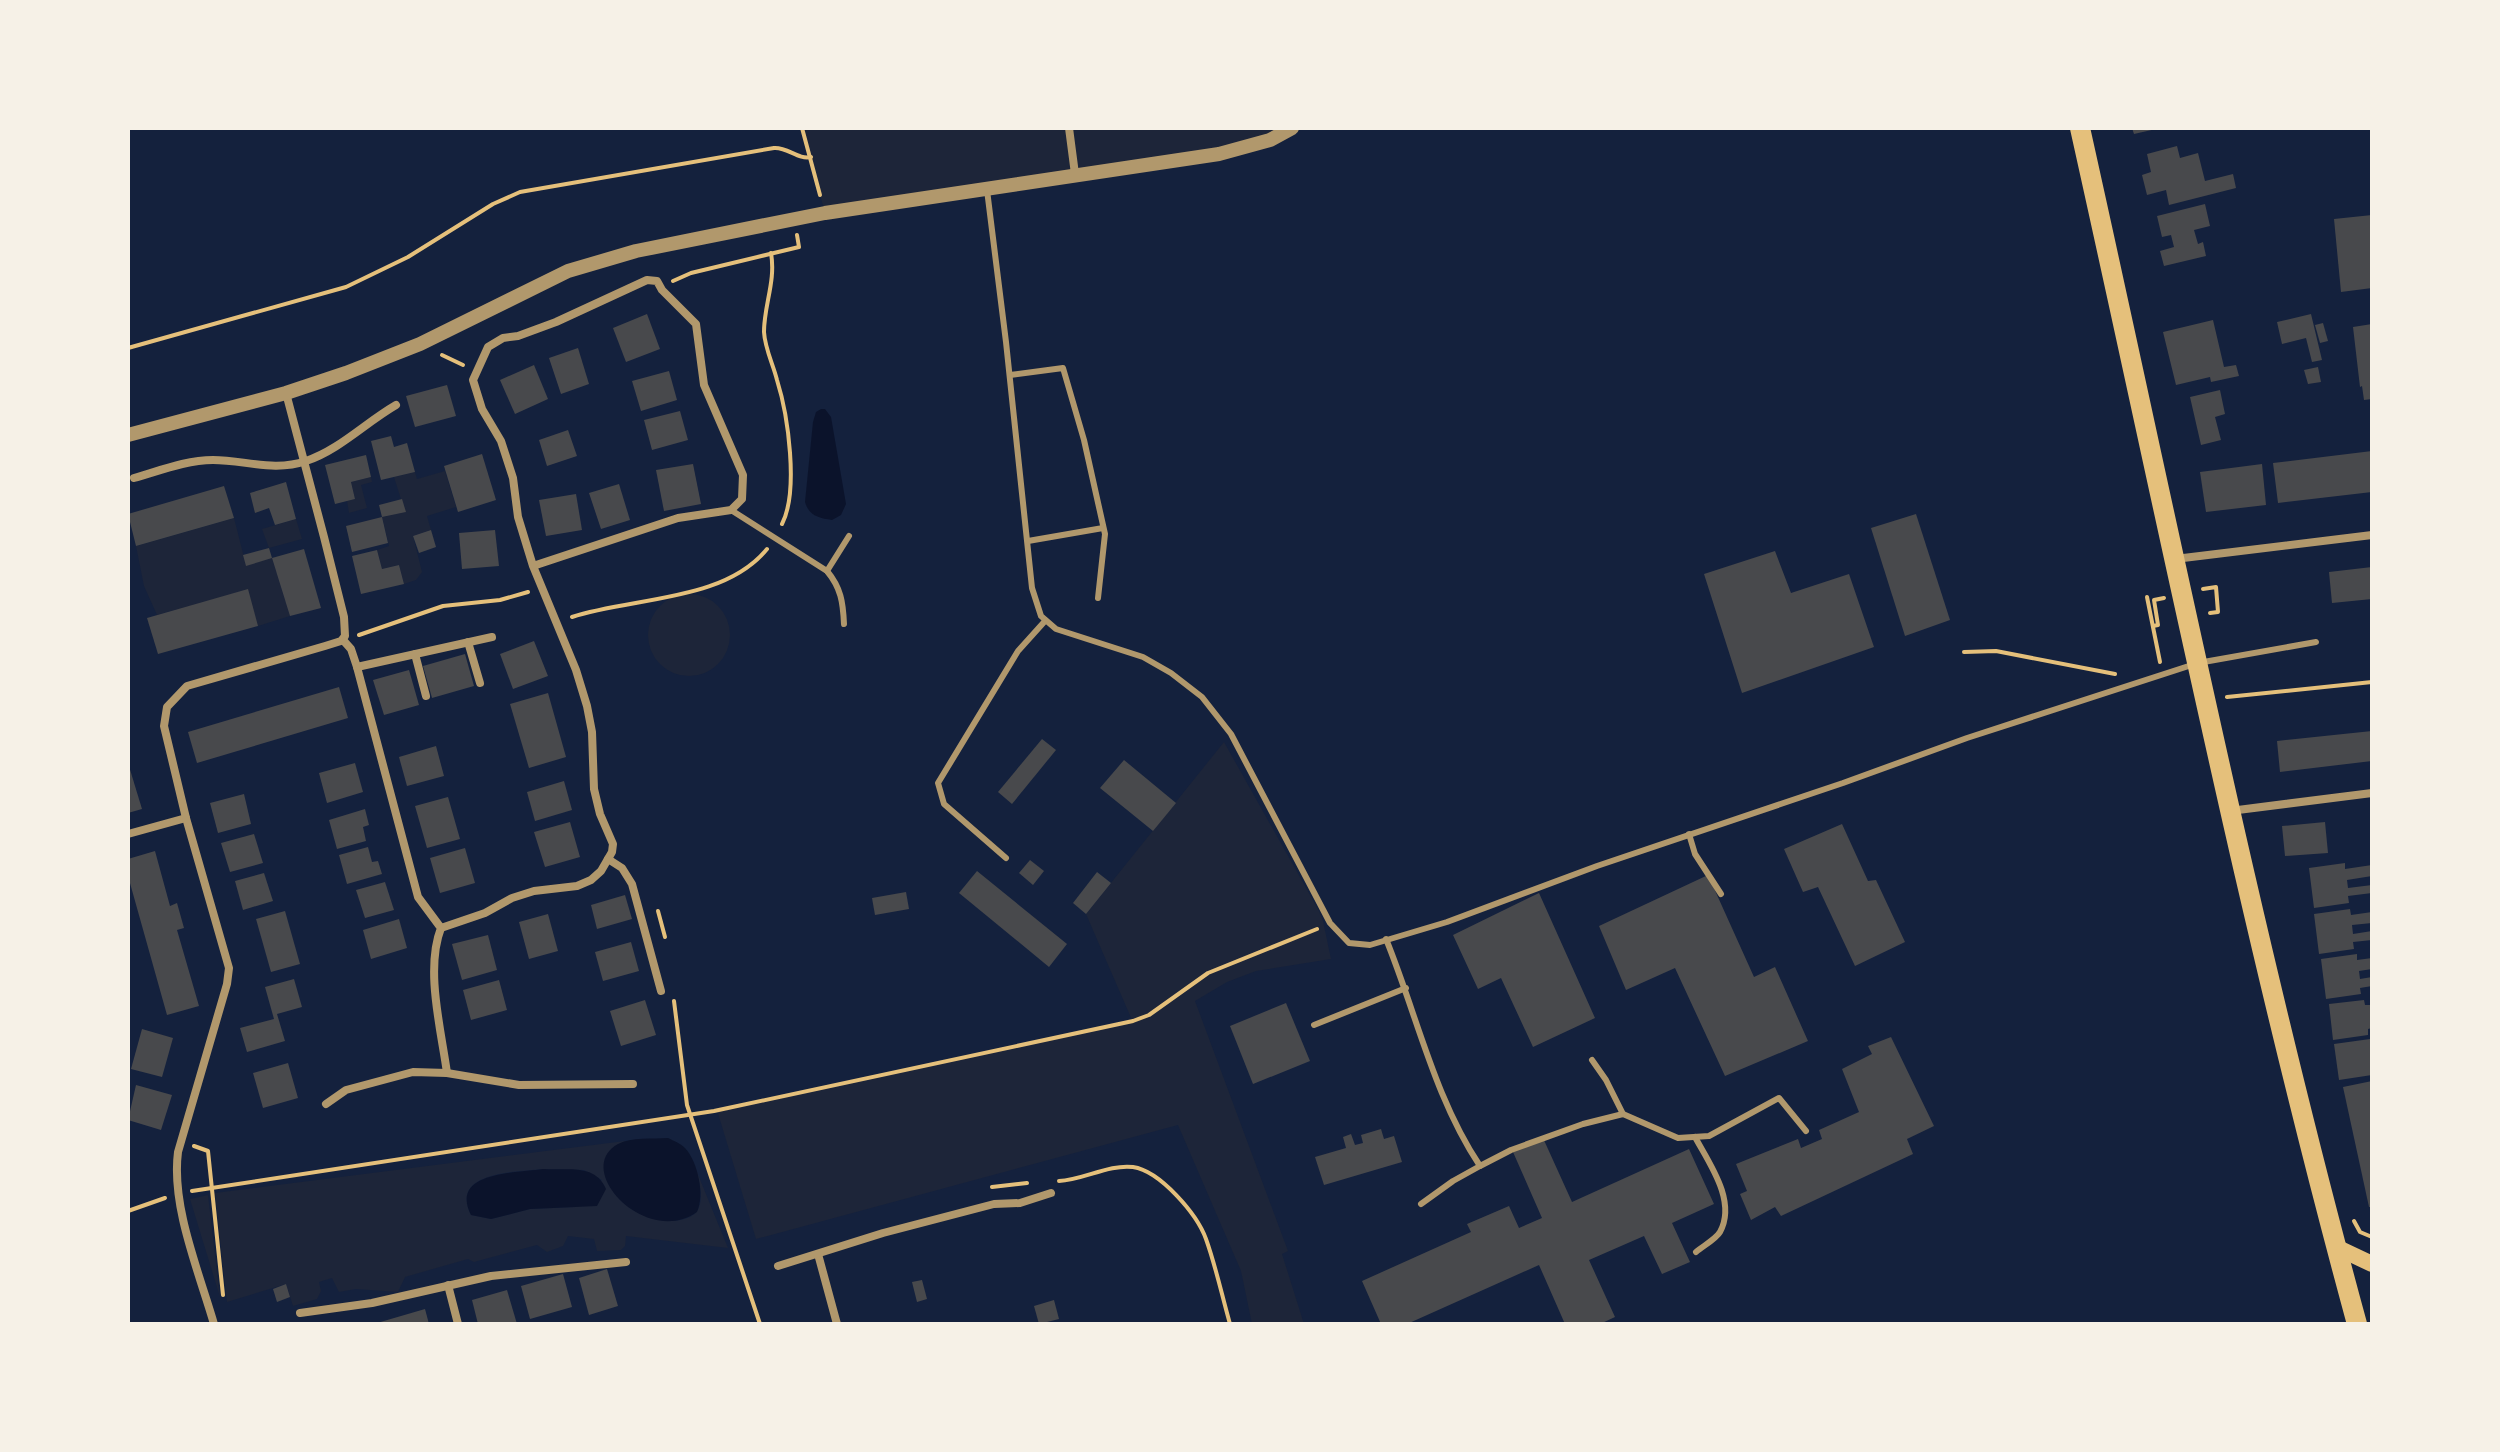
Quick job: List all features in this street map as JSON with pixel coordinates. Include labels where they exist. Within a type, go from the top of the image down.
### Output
[{"type":"main road","points":[[2080,128],[2229,811],[2294,1087],[2357,1324]]},
{"type":"main road","points":[[2336,1247],[2372,1264]]},
{"type":"street","points":[[1069,128],[1075,174]]},
{"type":"street","points":[[128,435],[286,393],[420,344],[588,264],[636,251],[794,218],[1245,148],[1270,140],[1292,128]]},
{"type":"street","points":[[447,1073],[434,968],[435,943],[441,928],[485,913],[512,898],[534,891],[577,886],[591,880],[601,871],[613,844],[600,814],[594,789],[592,732],[587,706],[576,670],[533,566],[518,517],[513,478],[501,441],[476,395],[473,380],[488,347],[503,338],[518,336],[556,322],[647,280],[657,281],[696,324],[706,391],[743,475],[742,499],[731,510],[678,518],[533,566]]},
{"type":"street","points":[[286,393],[344,617],[344,638],[357,667],[418,897],[441,928]]},
{"type":"street","points":[[134,478],[208,460],[277,466],[305,462],[331,450],[396,405]]},
{"type":"street","points":[[2175,559],[2372,535]]},
{"type":"street","points":[[357,667],[492,637]]},
{"type":"street","points":[[214,1324],[179,1193],[176,1170],[229,968],[186,818],[164,726],[165,714],[172,700],[187,686],[344,638]]},
{"type":"street","points":[[468,642],[480,683]]},
{"type":"street","points":[[415,654],[426,696]]},
{"type":"street","points":[[2229,811],[2372,793]]},
{"type":"street","points":[[128,834],[186,818]]},
{"type":"street","points":[[608,859],[622,868],[632,884],[661,991]]},
{"type":"street","points":[[326,1104],[346,1090],[413,1072],[447,1073],[519,1085],[633,1084]]},
{"type":"street","points":[[778,1266],[883,1233],[990,1205],[1020,1203],[1051,1193]]},
{"type":"street","points":[[818,1254],[837,1324]]},
{"type":"street","points":[[300,1313],[372,1303],[512,1273],[626,1262]]},
{"type":"street","points":[[448,1285],[458,1324]]},
{"type":"lane","points":[[987,190],[1036,604],[1045,621],[1066,634],[1143,657],[1171,673],[1202,697],[1231,734],[1330,923],[1349,943],[1370,945],[1447,922],[1967,738],[2198,663],[2316,642]]},
{"type":"lane","points":[[1010,375],[1063,368],[1084,440],[1105,534],[1098,598]]},
{"type":"lane","points":[[731,510],[827,571],[842,595],[844,624]]},
{"type":"lane","points":[[1028,541],[1103,528]]},
{"type":"lane","points":[[827,571],[849,536]]},
{"type":"lane","points":[[1006,858],[944,804],[938,783],[1018,651],[1045,621]]},
{"type":"lane","points":[[1689,834],[1695,854],[1721,894]]},
{"type":"lane","points":[[1386,939],[1406,988],[1437,1083],[1460,1137],[1480,1166]]},
{"type":"lane","points":[[1314,1025],[1406,988]]},
{"type":"lane","points":[[1592,1060],[1623,1114]]},
{"type":"lane","points":[[1421,1204],[1453,1181],[1511,1150],[1583,1124],[1623,1114],[1678,1138],[1709,1136],[1779,1098],[1806,1131]]},
{"type":"lane","points":[[1695,1137],[1722,1189],[1726,1211],[1720,1233],[1696,1252]]},
{"type":"path","points":[[802,128],[825,213]]},
{"type":"path","points":[[128,348],[346,287],[408,257],[493,204],[520,192],[774,148],[787,149],[802,158],[811,157]]},
{"type":"path","points":[[662,290],[691,273],[799,247],[794,218]]},
{"type":"path","points":[[420,344],[476,371]]},
{"type":"path","points":[[2210,613],[2218,612],[2216,587]]},
{"type":"path","points":[[344,638],[356,637],[443,606],[500,600],[533,588]]},
{"type":"path","points":[[2147,597],[2160,662],[2151,667]]},
{"type":"path","points":[[2153,626],[2158,625],[2154,600]]},
{"type":"path","points":[[1964,652],[1996,651],[2126,675]]},
{"type":"path","points":[[2207,699],[2372,682]]},
{"type":"path","points":[[128,1211],[179,1193],[690,1116],[1133,1021],[1149,1015],[1208,973],[1310,932]]},
{"type":"path","points":[[690,1116],[760,1324]]},
{"type":"path","points":[[181,1142],[208,1151],[224,1301],[209,1305]]},
{"type":"path","points":[[1056,1181],[1082,1179],[1118,1167],[1141,1169],[1162,1180],[1205,1237],[1230,1324]]},
{"type":"path","points":[[987,1188],[1028,1183]]},
{"type":"path","points":[[2354,1220],[2360,1232],[2372,1237]]},
{"type":"shaded area","points":[[802,128],[1292,128],[1270,140],[825,213]]},
{"type":"shaded area","points":[[825,409],[831,417],[846,504],[841,515],[832,520],[815,516],[805,502],[813,422],[816,412]]},
{"type":"shaded area","points":[[445,471],[456,507],[427,516],[431,530],[413,536],[422,572],[416,580],[404,584],[399,565],[382,569],[377,550],[389,546],[382,517],[405,512],[394,477],[415,472],[417,479]]},
{"type":"shaded area","points":[[371,477],[372,482],[361,485],[367,508],[349,513],[347,501],[355,499],[351,482]]},
{"type":"shaded area","points":[[234,518],[246,565],[272,558],[290,616],[258,626],[229,595],[157,615],[144,586],[136,546]]},
{"type":"shaded area","points":[[296,519],[302,539],[269,548],[262,529]]},
{"type":"shaded area","points":[[689,594],[705,597],[718,606],[727,619],[730,635],[727,651],[718,664],[705,673],[689,676],[673,673],[660,664],[651,651],[648,635],[651,619],[660,606],[673,597]]},
{"type":"shaded area","points":[[1224,742],[1319,911],[1331,959],[1256,971],[1227,982],[1195,1001],[1288,1251],[1282,1254],[1304,1324],[1252,1324],[1241,1271],[1178,1125],[756,1239],[717,1110],[1132,1020],[1086,914]]},
{"type":"shaded area","points":[[668,1138],[690,1154],[697,1170],[699,1205],[697,1212],[677,1220],[657,1220],[637,1213],[621,1201],[609,1186],[604,1170],[606,1156],[618,1144],[636,1139]]},
{"type":"shaded area","points":[[625,1141],[607,1155],[607,1176],[615,1193],[628,1207],[664,1220],[681,1220],[693,1215],[700,1204],[701,1192],[690,1155],[728,1248],[626,1236],[625,1246],[621,1250],[597,1251],[594,1239],[568,1236],[563,1246],[547,1252],[537,1245],[474,1262],[468,1259],[405,1277],[398,1292],[356,1289],[339,1292],[332,1278],[319,1282],[321,1291],[317,1299],[293,1306],[286,1284],[227,1302],[215,1193]],"holes":[[[543,1169],[584,1170],[602,1180],[575,1207],[530,1209],[491,1219],[471,1215],[467,1201],[469,1190],[489,1177]]]},
{"type":"shaded area","points":[[543,1169],[588,1172],[595,1175],[606,1189],[597,1206],[530,1209],[491,1219],[471,1215],[467,1201],[469,1190],[477,1182],[503,1174]]},
{"type":"shaded area","points":[[208,1195],[220,1297],[190,1199]]},
{"type":"building","points":[[2132,128],[2156,128],[2156,129],[2134,134]]},
{"type":"building","points":[[2177,146],[2180,158],[2198,153],[2205,181],[2233,174],[2236,188],[2169,205],[2166,190],[2147,195],[2142,175],[2151,172],[2147,154]]},
{"type":"building","points":[[2205,204],[2210,226],[2194,230],[2198,244],[2203,242],[2206,256],[2164,266],[2160,251],[2174,247],[2171,235],[2162,237],[2157,216]]},
{"type":"building","points":[[2372,215],[2372,288],[2341,292],[2334,219]]},
{"type":"building","points":[[647,314],[660,349],[626,362],[613,328]]},
{"type":"building","points":[[2311,314],[2322,360],[2312,362],[2306,338],[2282,344],[2277,322]]},
{"type":"building","points":[[2213,320],[2224,367],[2236,365],[2239,376],[2211,382],[2210,377],[2176,385],[2163,332]]},
{"type":"building","points":[[2323,323],[2328,341],[2320,343],[2315,325]]},
{"type":"building","points":[[2372,324],[2372,399],[2364,400],[2353,327]]},
{"type":"building","points":[[578,348],[589,384],[561,394],[549,358]]},
{"type":"building","points":[[534,365],[548,399],[515,414],[500,380]]},
{"type":"building","points":[[2318,367],[2321,382],[2308,384],[2304,370]]},
{"type":"building","points":[[669,371],[677,400],[641,411],[632,381]]},
{"type":"building","points":[[447,385],[456,416],[415,427],[406,396]]},
{"type":"building","points":[[2220,390],[2225,414],[2215,417],[2221,440],[2201,445],[2190,397]]},
{"type":"building","points":[[680,411],[688,440],[652,450],[644,420]]},
{"type":"building","points":[[568,430],[577,456],[547,466],[539,440]]},
{"type":"building","points":[[391,436],[394,447],[407,443],[415,472],[381,480],[371,441]]},
{"type":"building","points":[[2372,451],[2372,492],[2278,503],[2273,463]]},
{"type":"building","points":[[482,454],[496,500],[458,512],[444,466]]},
{"type":"building","points":[[366,455],[371,477],[351,482],[355,499],[335,504],[325,465]]},
{"type":"building","points":[[693,464],[701,504],[664,511],[656,470]]},
{"type":"building","points":[[2262,464],[2266,505],[2206,512],[2200,472]]},
{"type":"building","points":[[286,482],[296,519],[275,525],[269,508],[255,513],[250,493]]},
{"type":"building","points":[[619,484],[630,520],[601,529],[589,493]]},
{"type":"building","points":[[224,486],[234,518],[136,546],[128,514]]},
{"type":"building","points":[[576,494],[582,530],[546,536],[539,500]]},
{"type":"building","points":[[402,499],[406,512],[382,517],[379,505]]},
{"type":"building","points":[[1916,514],[1950,620],[1905,636],[1871,528]]},
{"type":"building","points":[[382,517],[388,543],[352,552],[346,526]]},
{"type":"building","points":[[431,530],[436,547],[419,553],[413,536]]},
{"type":"building","points":[[495,530],[499,566],[462,569],[459,533]]},
{"type":"building","points":[[269,548],[272,558],[246,566],[243,555]]},
{"type":"building","points":[[304,549],[321,608],[290,616],[272,558]]},
{"type":"building","points":[[377,550],[382,569],[399,565],[404,584],[361,594],[352,556]]},
{"type":"building","points":[[1775,551],[1791,593],[1849,574],[1874,647],[1742,693],[1704,574]]},
{"type":"building","points":[[2372,567],[2372,599],[2332,603],[2329,572]]},
{"type":"building","points":[[248,589],[258,626],[158,654],[147,618]]},
{"type":"building","points":[[534,641],[548,676],[513,689],[500,654]]},
{"type":"building","points":[[465,654],[474,686],[432,698],[423,666]]},
{"type":"building","points":[[409,670],[419,705],[384,715],[373,680]]},
{"type":"building","points":[[339,687],[348,718],[197,763],[188,732]]},
{"type":"building","points":[[548,693],[566,757],[529,768],[510,704]]},
{"type":"building","points":[[2372,731],[2372,761],[2280,772],[2277,741]]},
{"type":"building","points":[[1042,739],[1056,750],[1012,804],[998,792]]},
{"type":"building","points":[[436,746],[444,776],[407,786],[399,757]]},
{"type":"building","points":[[1124,760],[1176,803],[1153,831],[1100,788]]},
{"type":"building","points":[[128,763],[142,809],[128,813]]},
{"type":"building","points":[[355,763],[363,792],[327,803],[319,773]]},
{"type":"building","points":[[564,781],[572,810],[535,821],[527,792]]},
{"type":"building","points":[[244,794],[251,824],[218,833],[210,803]]},
{"type":"building","points":[[448,797],[460,839],[427,848],[415,806]]},
{"type":"building","points":[[365,809],[369,825],[363,827],[366,841],[337,849],[329,820]]},
{"type":"building","points":[[570,822],[580,857],[545,867],[534,832]]},
{"type":"building","points":[[2325,822],[2328,853],[2285,856],[2282,826]]},
{"type":"building","points":[[1842,824],[1868,881],[1876,880],[1905,942],[1855,966],[1818,887],[1803,892],[1784,849]]},
{"type":"building","points":[[254,834],[263,863],[230,872],[221,843]]},
{"type":"building","points":[[368,847],[372,862],[378,861],[382,874],[347,884],[339,855]]},
{"type":"building","points":[[465,848],[475,883],[440,893],[430,858]]},
{"type":"building","points":[[155,851],[170,906],[177,903],[184,928],[177,930],[199,1006],[167,1015],[128,876],[128,859]]},
{"type":"building","points":[[1030,860],[1044,871],[1033,885],[1019,873]]},
{"type":"building","points":[[2345,863],[2345,869],[2372,865],[2372,876],[2347,880],[2348,888],[2372,885],[2372,893],[2348,896],[2349,903],[2314,908],[2309,868]]},
{"type":"building","points":[[977,871],[1067,944],[1049,967],[959,893]]},
{"type":"building","points":[[1097,872],[1111,883],[1086,914],[1073,903]]},
{"type":"building","points":[[264,873],[273,901],[243,910],[235,881]]},
{"type":"building","points":[[1708,875],[1754,977],[1775,967],[1808,1041],[1725,1076],[1675,968],[1626,990],[1599,926]]},
{"type":"building","points":[[385,882],[394,910],[365,918],[356,890]]},
{"type":"building","points":[[906,892],[909,909],[875,915],[872,898]]},
{"type":"building","points":[[1539,893],[1595,1018],[1533,1047],[1501,978],[1478,989],[1453,935]]},
{"type":"building","points":[[625,895],[632,919],[597,929],[591,905]]},
{"type":"building","points":[[2350,909],[2351,915],[2372,912],[2372,923],[2352,925],[2353,934],[2372,931],[2372,940],[2353,942],[2354,949],[2319,954],[2314,914]]},
{"type":"building","points":[[285,911],[300,964],[271,972],[256,919]]},
{"type":"building","points":[[548,914],[558,951],[529,959],[519,922]]},
{"type":"building","points":[[399,919],[407,948],[371,959],[363,930]]},
{"type":"building","points":[[488,935],[497,970],[462,980],[452,944]]},
{"type":"building","points":[[631,942],[639,971],[603,981],[595,952]]},
{"type":"building","points":[[2357,954],[2357,960],[2372,958],[2372,969],[2359,971],[2360,979],[2372,977],[2372,986],[2360,988],[2361,994],[2326,999],[2321,959]]},
{"type":"building","points":[[294,979],[302,1007],[277,1014],[285,1041],[247,1052],[240,1028],[274,1019],[265,987]]},
{"type":"building","points":[[499,980],[507,1010],[471,1020],[463,990]]},
{"type":"building","points":[[645,1000],[656,1035],[621,1046],[610,1011]]},
{"type":"building","points":[[2364,1000],[2365,1005],[2372,1005],[2372,1028],[2368,1029],[2368,1035],[2333,1040],[2329,1004]]},
{"type":"building","points":[[1286,1003],[1310,1061],[1253,1084],[1230,1026]]},
{"type":"building","points":[[142,1029],[173,1038],[162,1077],[131,1069]]},
{"type":"building","points":[[1891,1037],[1934,1126],[1907,1139],[1913,1154],[1781,1216],[1775,1207],[1751,1220],[1740,1194],[1747,1191],[1736,1164],[1798,1139],[1801,1148],[1822,1139],[1819,1130],[1859,1112],[1842,1069],[1872,1054],[1868,1046]]},
{"type":"building","points":[[2370,1039],[2372,1075],[2339,1080],[2334,1044]]},
{"type":"building","points":[[288,1063],[298,1098],[263,1108],[253,1073]]},
{"type":"building","points":[[2372,1081],[2372,1207],[2369,1207],[2343,1087]]},
{"type":"building","points":[[136,1085],[172,1095],[161,1130],[128,1120]]},
{"type":"building","points":[[1381,1129],[1384,1139],[1394,1136],[1402,1162],[1324,1185],[1315,1157],[1346,1148],[1343,1137],[1351,1134],[1355,1145],[1363,1143],[1361,1135]]},
{"type":"building","points":[[1543,1138],[1572,1202],[1689,1149],[1714,1204],[1672,1223],[1690,1262],[1662,1274],[1644,1236],[1589,1260],[1615,1317],[1600,1324],[1565,1324],[1539,1265],[1407,1324],[1381,1324],[1362,1281],[1471,1232],[1467,1224],[1509,1206],[1519,1228],[1542,1218],[1513,1152]]},
{"type":"building","points":[[607,1269],[618,1306],[589,1315],[579,1278]]},
{"type":"building","points":[[563,1274],[572,1307],[530,1319],[521,1286]]},
{"type":"building","points":[[922,1280],[927,1299],[917,1302],[912,1282]]},
{"type":"building","points":[[286,1284],[290,1297],[277,1302],[273,1289]]},
{"type":"building","points":[[507,1290],[517,1324],[478,1324],[472,1300]]},
{"type":"building","points":[[1054,1300],[1059,1319],[1039,1324],[1034,1306]]},
{"type":"building","points":[[425,1309],[429,1324],[377,1324],[377,1323]]}]
